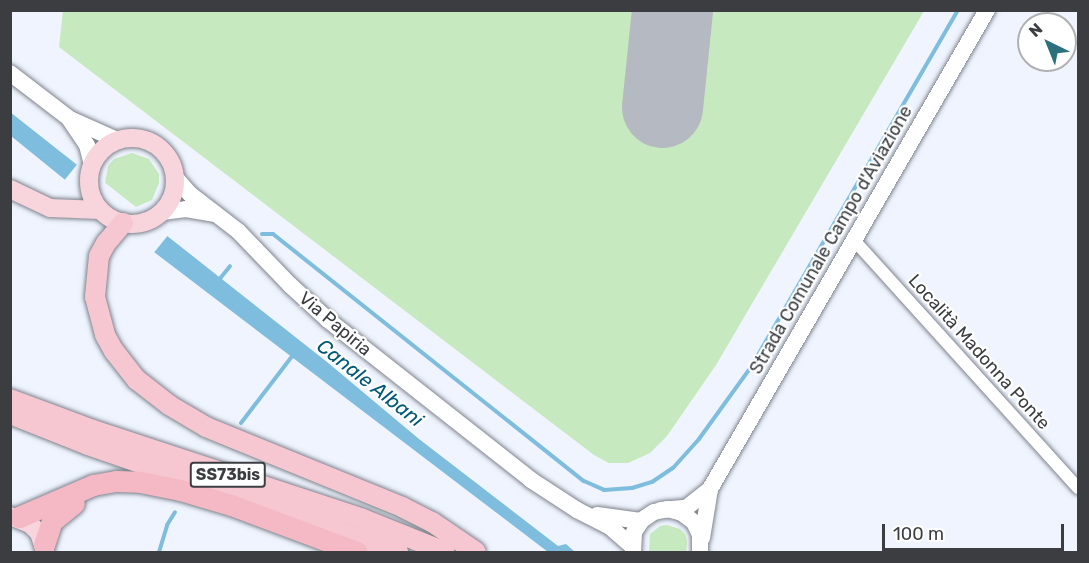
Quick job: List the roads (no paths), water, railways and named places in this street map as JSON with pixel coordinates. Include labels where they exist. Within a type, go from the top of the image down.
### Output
[{"type":"highway","points":[[123,223],[106,243],[99,256],[95,297],[105,335],[114,351],[137,380],[169,405],[206,427],[402,507],[432,522],[476,552]]},
{"type":"highway","name":"SS73bis","points":[[10,399],[93,430],[363,519],[445,552]]},
{"type":"highway","name":"SS73bis","points":[[10,414],[88,445],[398,552]]},
{"type":"highway","points":[[15,516],[93,485],[116,481],[140,482],[180,490],[231,505],[357,552]]},
{"type":"highway","points":[[44,549],[52,521],[70,505],[95,494],[131,490],[160,493],[200,503],[338,552]]},
{"type":"main road","name":"Strada Comunale Campo d'Aviazione","points":[[641,521],[661,510],[686,508],[710,489],[987,10]]},
{"type":"main road","name":"Via Papiria","points":[[10,73],[70,119],[117,140],[143,139],[156,145],[167,154],[175,177],[190,194],[238,231],[290,285],[328,320],[531,480],[577,510],[610,527],[632,549]]},
{"type":"main road","name":"Via Papiria","points":[[70,119],[87,145],[92,165],[89,188]]},
{"type":"main road","points":[[92,165],[98,154],[117,140]]},
{"type":"main road","points":[[162,212],[174,193],[175,177]]},
{"type":"main road","points":[[50,208],[74,200],[89,188],[100,210]]},
{"type":"main road","points":[[10,189],[50,208],[100,210],[123,223]]},
{"type":"main road","name":"Via Papiria","points":[[123,223],[149,221],[162,212],[186,209],[217,215]]},
{"type":"main road","name":"Strada Comunale Campo d'Aviazione","points":[[701,547],[703,520],[710,489]]},
{"type":"main road","name":"Via Papiria","points":[[577,510],[607,518],[641,521]]},
{"type":"main road","points":[[661,510],[675,510],[688,517],[698,528],[701,547]]},
{"type":"main road","points":[[15,516],[39,533],[44,549]]},
{"type":"main road","points":[[632,549],[634,532],[641,521]]},
{"type":"street","name":"Località Madonna Ponte","points":[[853,239],[1078,488]]},
{"type":"water","points":[[10,112],[327,362],[419,439],[558,546],[566,544],[575,552],[548,552],[154,252],[11,136]]},
{"type":"waterway","points":[[262,234],[273,234],[584,481],[604,490],[632,488],[652,482],[673,468],[699,439],[751,367],[958,10]]},
{"type":"waterway","points":[[218,281],[230,266]]},
{"type":"waterway","points":[[241,423],[293,355]]},
{"type":"waterway","points":[[159,552],[167,525],[175,512]]},
{"type":"water label","name":"Canale Albani","points":[[370,383]]}]
